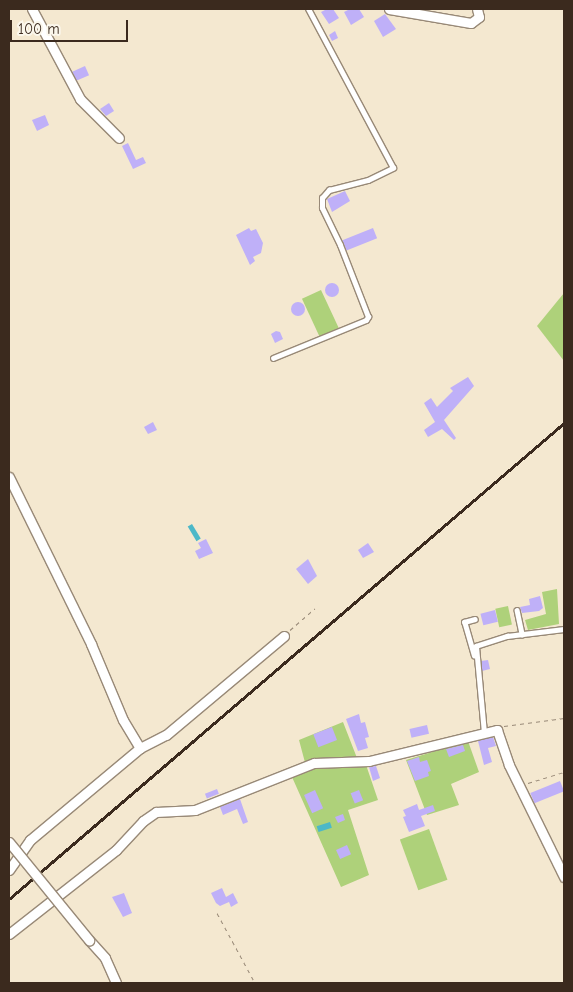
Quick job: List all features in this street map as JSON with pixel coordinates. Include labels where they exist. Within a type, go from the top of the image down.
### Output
[{"type":"street","points":[[32,9],[80,99],[119,138]]},
{"type":"street","points":[[389,9],[471,23],[479,17],[476,9]]},
{"type":"street","points":[[9,477],[91,644],[123,720],[140,748]]},
{"type":"street","points":[[9,870],[30,840],[140,748],[166,735],[284,636]]},
{"type":"street","points":[[9,934],[116,850],[143,821],[156,812],[195,810],[314,763],[369,761],[497,730],[520,787],[564,877]]},
{"type":"street","points":[[9,842],[105,958],[116,983]]},
{"type":"lane","points":[[273,358],[366,320],[342,250],[322,208],[322,198],[329,190],[368,180],[393,168],[308,9]]},
{"type":"lane","points":[[517,610],[522,634]]},
{"type":"lane","points":[[475,619],[464,622],[475,659],[484,734]]},
{"type":"lane","points":[[475,659],[476,646],[481,642],[522,634],[564,629]]},
{"type":"path","points":[[284,636],[315,608]]},
{"type":"path","points":[[497,730],[506,725],[564,718]]},
{"type":"path","points":[[520,787],[564,772]]},
{"type":"path","points":[[217,913],[255,983]]},
{"type":"green space","points":[[321,290],[339,328],[320,337],[302,299]]},
{"type":"green space","points":[[564,293],[564,361],[537,326]]},
{"type":"green space","points":[[557,589],[559,624],[528,630],[525,620],[546,614],[542,592]]},
{"type":"green space","points":[[508,606],[512,625],[499,627],[495,609]]},
{"type":"green space","points":[[343,722],[357,758],[363,756],[378,800],[348,810],[369,875],[341,887],[292,777],[307,770],[299,740]]},
{"type":"green space","points":[[468,741],[479,772],[451,784],[459,805],[427,815],[406,760]]},
{"type":"green space","points":[[429,829],[447,880],[418,890],[400,840]]},
{"type":"water","points":[[192,524],[201,539],[196,541],[188,527]]},
{"type":"water","points":[[330,822],[332,828],[319,832],[317,826]]},
{"type":"building","points":[[333,9],[339,18],[329,24],[321,12]]},
{"type":"building","points":[[350,9],[359,9],[364,17],[351,25],[344,12]]},
{"type":"building","points":[[385,14],[396,29],[383,37],[374,21]]},
{"type":"building","points":[[335,31],[338,38],[332,41],[329,35]]},
{"type":"building","points":[[85,66],[89,75],[76,81],[72,72]]},
{"type":"building","points":[[109,103],[114,111],[106,116],[100,109]]},
{"type":"building","points":[[45,115],[49,125],[37,131],[32,120]]},
{"type":"building","points":[[128,143],[136,160],[143,157],[146,163],[133,169],[122,146]]},
{"type":"building","points":[[345,191],[350,201],[332,212],[327,199]]},
{"type":"building","points":[[249,228],[251,231],[256,229],[263,243],[261,253],[253,257],[255,261],[250,265],[236,235]]},
{"type":"building","points":[[373,228],[377,238],[347,251],[342,240]]},
{"type":"building","points":[[329,283],[335,283],[339,290],[335,297],[329,297],[325,293],[325,287]]},
{"type":"building","points":[[298,302],[303,304],[305,309],[303,314],[298,316],[293,314],[291,309],[293,304]]},
{"type":"building","points":[[276,331],[280,332],[283,339],[275,343],[271,334]]},
{"type":"building","points":[[468,377],[474,386],[444,420],[456,438],[454,440],[442,429],[428,437],[424,430],[435,422],[424,403],[431,398],[437,407],[453,391],[450,388]]},
{"type":"building","points":[[153,422],[157,430],[148,434],[144,427]]},
{"type":"building","points":[[206,539],[213,553],[199,559],[195,551],[201,548],[198,543]]},
{"type":"building","points":[[368,543],[374,552],[363,558],[358,550]]},
{"type":"building","points":[[308,559],[317,576],[308,584],[296,569]]},
{"type":"building","points":[[540,596],[543,608],[539,611],[522,613],[520,607],[530,605],[529,599]]},
{"type":"building","points":[[495,610],[498,622],[483,625],[480,614]]},
{"type":"building","points":[[488,660],[490,669],[482,671],[481,661]]},
{"type":"building","points":[[359,714],[361,723],[365,722],[369,737],[365,738],[368,748],[358,751],[346,719]]},
{"type":"building","points":[[427,725],[429,734],[411,738],[409,729]]},
{"type":"building","points":[[332,727],[337,740],[318,747],[313,734]]},
{"type":"building","points":[[493,737],[496,746],[488,748],[492,762],[484,765],[478,741]]},
{"type":"building","points":[[463,745],[465,751],[449,757],[446,749]]},
{"type":"building","points":[[419,757],[420,762],[427,760],[431,771],[428,772],[429,776],[415,781],[407,761]]},
{"type":"building","points":[[376,766],[380,778],[373,781],[369,767]]},
{"type":"building","points":[[560,781],[564,791],[534,803],[530,793]]},
{"type":"building","points":[[217,789],[219,794],[207,799],[205,794]]},
{"type":"building","points":[[315,790],[323,808],[312,813],[304,795]]},
{"type":"building","points":[[359,790],[363,800],[355,804],[351,793]]},
{"type":"building","points":[[240,799],[248,822],[243,824],[237,809],[223,815],[220,807]]},
{"type":"building","points":[[417,804],[419,810],[433,805],[435,811],[421,816],[425,826],[409,832],[403,817],[406,816],[403,810]]},
{"type":"building","points":[[343,814],[345,820],[338,823],[335,817]]},
{"type":"building","points":[[347,845],[351,854],[340,859],[336,850]]},
{"type":"building","points":[[222,888],[226,897],[233,893],[238,903],[231,907],[229,902],[220,906],[216,903],[211,893]]},
{"type":"building","points":[[124,893],[132,913],[123,917],[112,897]]},
{"type":"railway","points":[[9,899],[564,423]]}]
